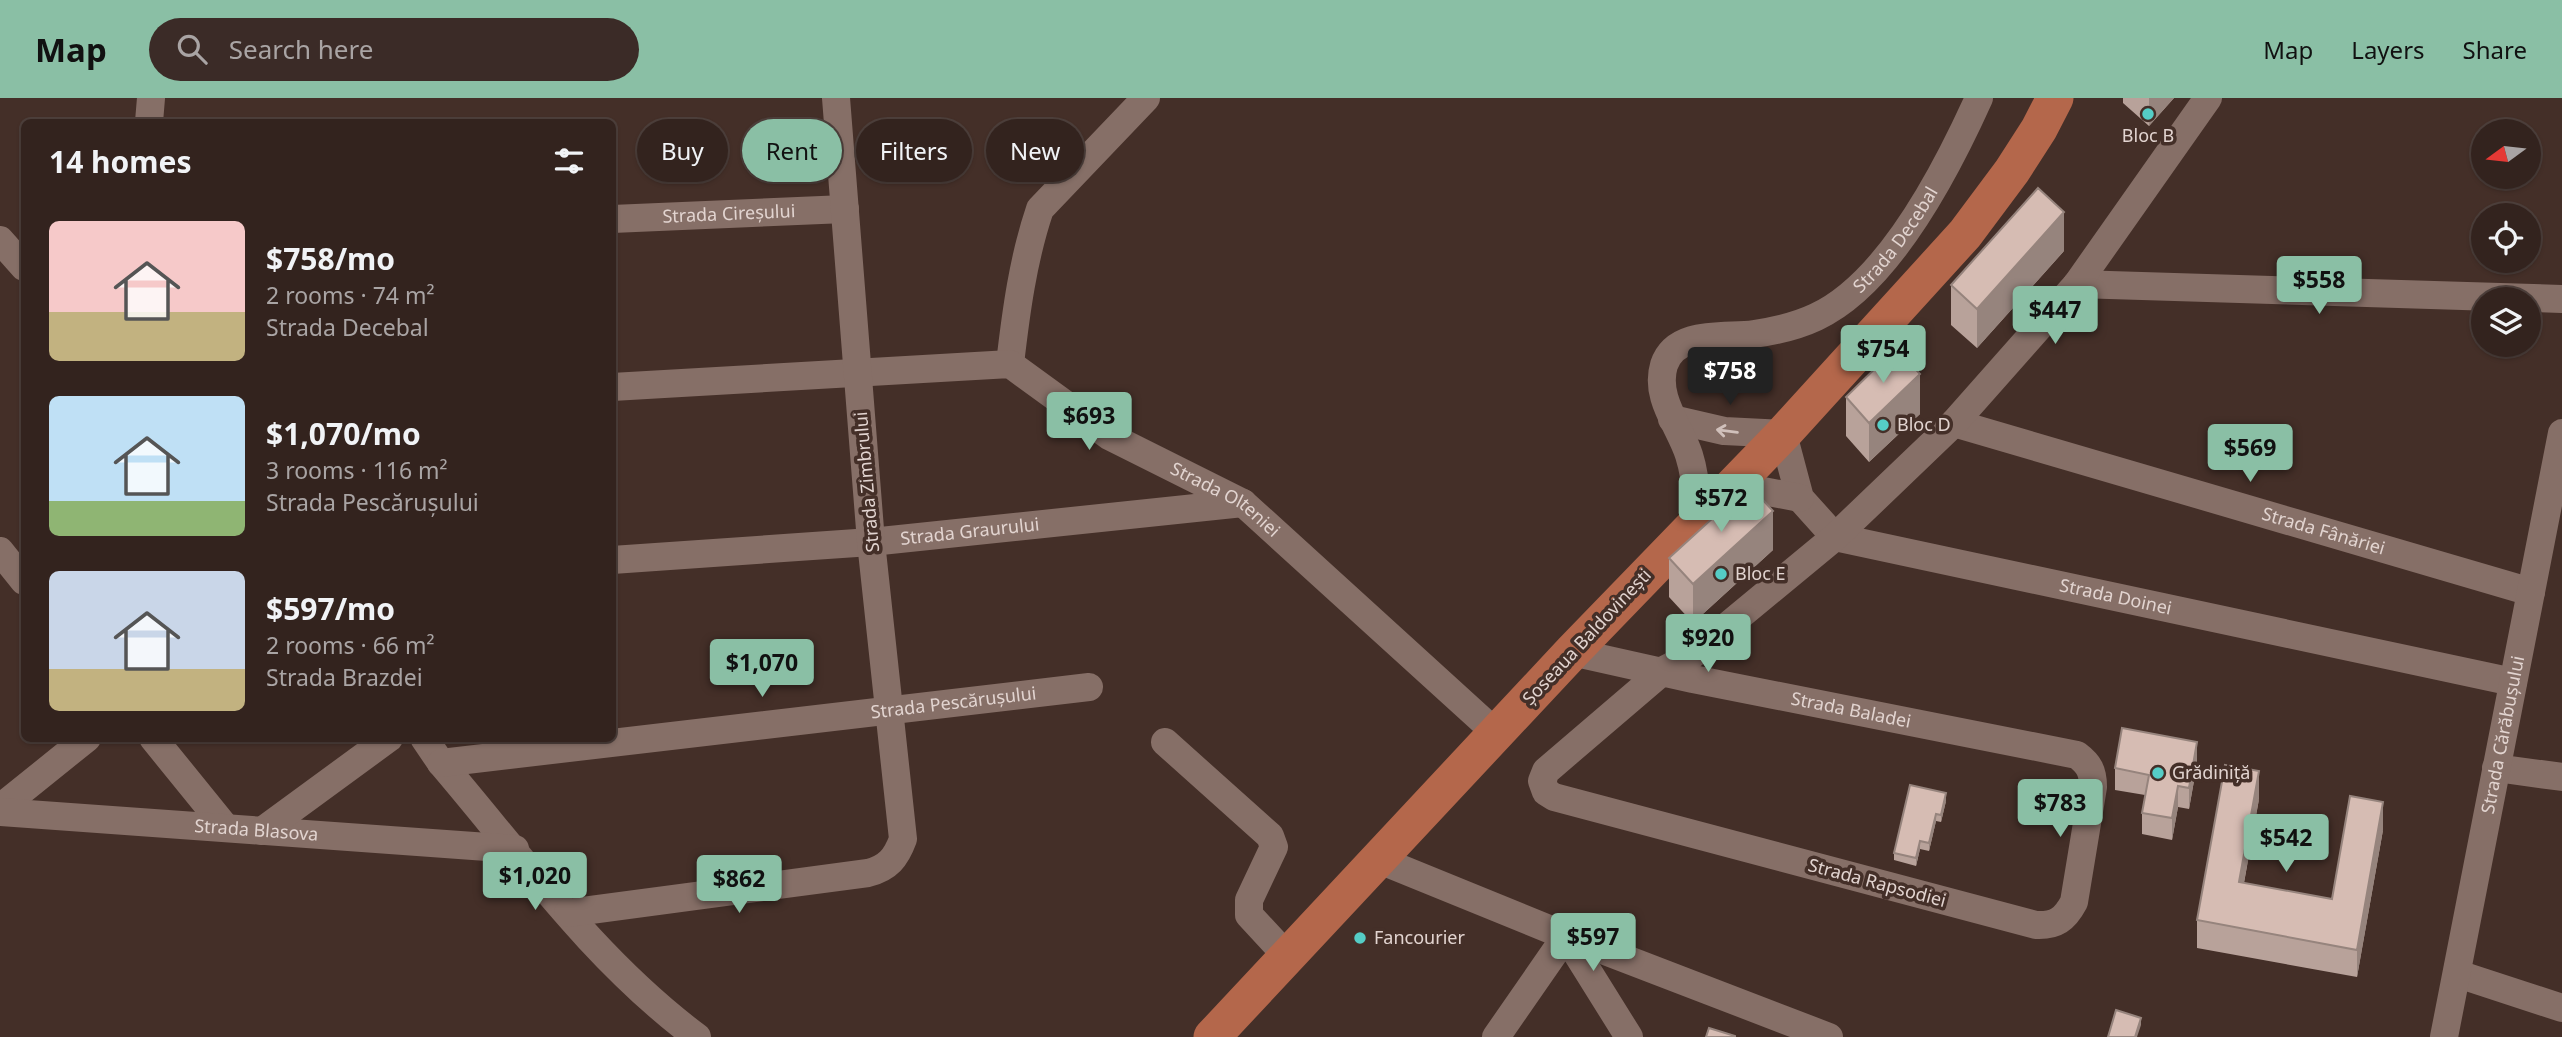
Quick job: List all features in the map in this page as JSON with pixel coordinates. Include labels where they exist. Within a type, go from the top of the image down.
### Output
[{"type":"main road","name":"Șoseaua Baldovinești","points":[[1212,1037],[1572,652],[1783,434],[1965,234],[2019,160],[2055,98]]},
{"type":"street","points":[[149,119],[151,98]]},
{"type":"street","name":"Strada Zimbrului","points":[[568,913],[868,873],[880,870],[891,862],[898,854],[903,839],[871,542],[836,98]]},
{"type":"street","points":[[616,387],[1010,364],[1018,299],[1032,231],[1040,209],[1146,98]]},
{"type":"street","name":"Strada Decebal","points":[[1694,524],[1694,475],[1689,456],[1672,419],[1661,381],[1665,362],[1674,350],[1690,341],[1717,336],[1752,335],[1798,325],[1819,316],[1844,298],[1880,263],[1925,205],[1955,152],[1979,98]]},
{"type":"street","points":[[1664,670],[1691,656],[1835,537],[1954,423],[2077,284],[2208,98]]},
{"type":"street","name":"Strada Cireșului","points":[[616,219],[845,209]]},
{"type":"street","points":[[2077,284],[2562,299]]},
{"type":"street","name":"Strada Olteniei","points":[[1010,364],[1109,436],[1243,503],[1496,733]]},
{"type":"street","points":[[1672,419],[1724,431],[1783,434],[1800,498],[1835,537]]},
{"type":"street","name":"Strada Fânăriei","points":[[1954,423],[2531,592]]},
{"type":"street","name":"Strada Cărăbușului","points":[[2444,1037],[2531,592],[2551,544],[2562,433]]},
{"type":"street","points":[[1732,485],[1800,498]]},
{"type":"street","name":"Strada Graurului","points":[[616,561],[871,542],[1243,503]]},
{"type":"street","name":"Strada Doinei","points":[[1835,537],[2513,682]]},
{"type":"street","points":[[0,551],[21,577]]},
{"type":"street","name":"Strada Baladei","points":[[1572,652],[2077,755],[2088,763]]},
{"type":"street","name":"Strada Rapsodiei","points":[[1664,670],[1546,771],[1542,781],[1546,792],[1554,797],[2036,925],[2049,926],[2068,914],[2074,902],[2093,787],[2093,774],[2088,763]]},
{"type":"street","name":"Strada Pescărușului","points":[[442,763],[1089,687]]},
{"type":"street","points":[[0,810],[82,742]]},
{"type":"street","points":[[156,742],[226,828]]},
{"type":"street","points":[[262,831],[384,742]]},
{"type":"street","points":[[427,742],[606,958],[661,1010],[697,1037]]},
{"type":"street","points":[[1165,742],[1270,836],[1274,847],[1249,900],[1249,915],[1287,956]]},
{"type":"street","points":[[2496,768],[2562,778]]},
{"type":"street","name":"Strada Blasova","points":[[0,810],[515,849]]},
{"type":"street","points":[[1377,859],[1566,936],[1829,1037]]},
{"type":"street","points":[[1496,1037],[1566,936]]},
{"type":"street","points":[[1566,936],[1629,1037]]},
{"type":"street","points":[[2458,974],[2562,1008]]},
{"type":"building","points":[[2038,188],[2064,212],[1977,309],[1951,285]]},
{"type":"building","points":[[1896,348],[1920,374],[1869,423],[1846,397]]},
{"type":"building","points":[[1749,485],[1773,511],[1693,584],[1669,558]]},
{"type":"building","points":[[2122,728],[2197,742],[2189,788],[2178,786],[2172,818],[2142,813],[2149,775],[2115,768]]},
{"type":"building","points":[[2225,765],[2259,771],[2239,882],[2332,899],[2350,796],[2383,802],[2357,950],[2197,920]]},
{"type":"building","points":[[1910,785],[1946,793],[1941,815],[1936,814],[1929,843],[1920,841],[1916,858],[1894,853]]},
{"type":"building","points":[[2116,1010],[2141,1018],[2135,1037],[2108,1037]]},
{"type":"building","points":[[1709,1028],[1735,1036],[1735,1037],[1706,1037]]},
{"type":"place","name":"Bloc B","points":[[2148,114]]},
{"type":"place","name":"Bloc D","points":[[1883,425]]},
{"type":"place","name":"Bloc E","points":[[1721,574]]},
{"type":"place","name":"Grădiniță","points":[[2158,773]]},
{"type":"place","name":"Fancourier","points":[[1360,938]]}]
